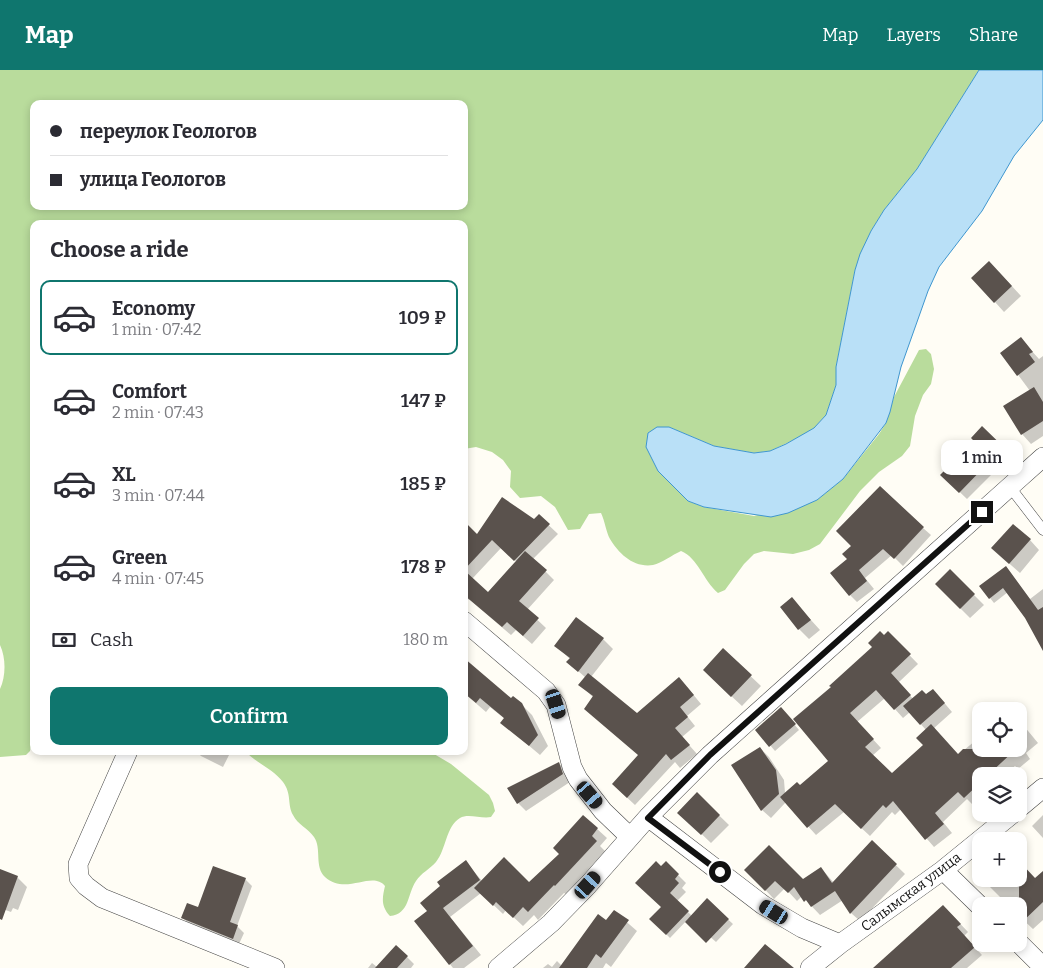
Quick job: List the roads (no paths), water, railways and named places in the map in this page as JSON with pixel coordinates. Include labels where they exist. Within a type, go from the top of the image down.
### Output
[{"type":"street","points":[[498,968],[551,922],[588,885],[630,837],[710,755],[1043,456]]},
{"type":"street","points":[[468,624],[546,691],[556,704],[572,768],[599,806],[630,837]]},
{"type":"street","points":[[126,755],[78,864],[78,878],[102,898],[275,968]]},
{"type":"street","points":[[1027,801],[1043,788]]},
{"type":"street","points":[[648,818],[763,905],[802,928],[840,944]]},
{"type":"street","name":"Салымская улица","points":[[810,968],[840,944],[943,870],[1002,822]]},
{"type":"street","points":[[943,870],[972,898]]},
{"type":"street","points":[[1027,952],[1043,967]]},
{"type":"lane","points":[[1010,487],[1043,530]]},
{"type":"water","points":[[979,70],[1043,70],[1043,120],[1014,156],[982,211],[939,267],[928,291],[901,367],[886,423],[843,479],[817,500],[788,513],[771,517],[704,507],[688,501],[658,471],[646,447],[648,433],[657,427],[669,427],[714,446],[754,453],[770,451],[786,444],[814,428],[826,415],[836,385],[836,367],[855,270],[860,254],[884,210],[917,169]]}]
